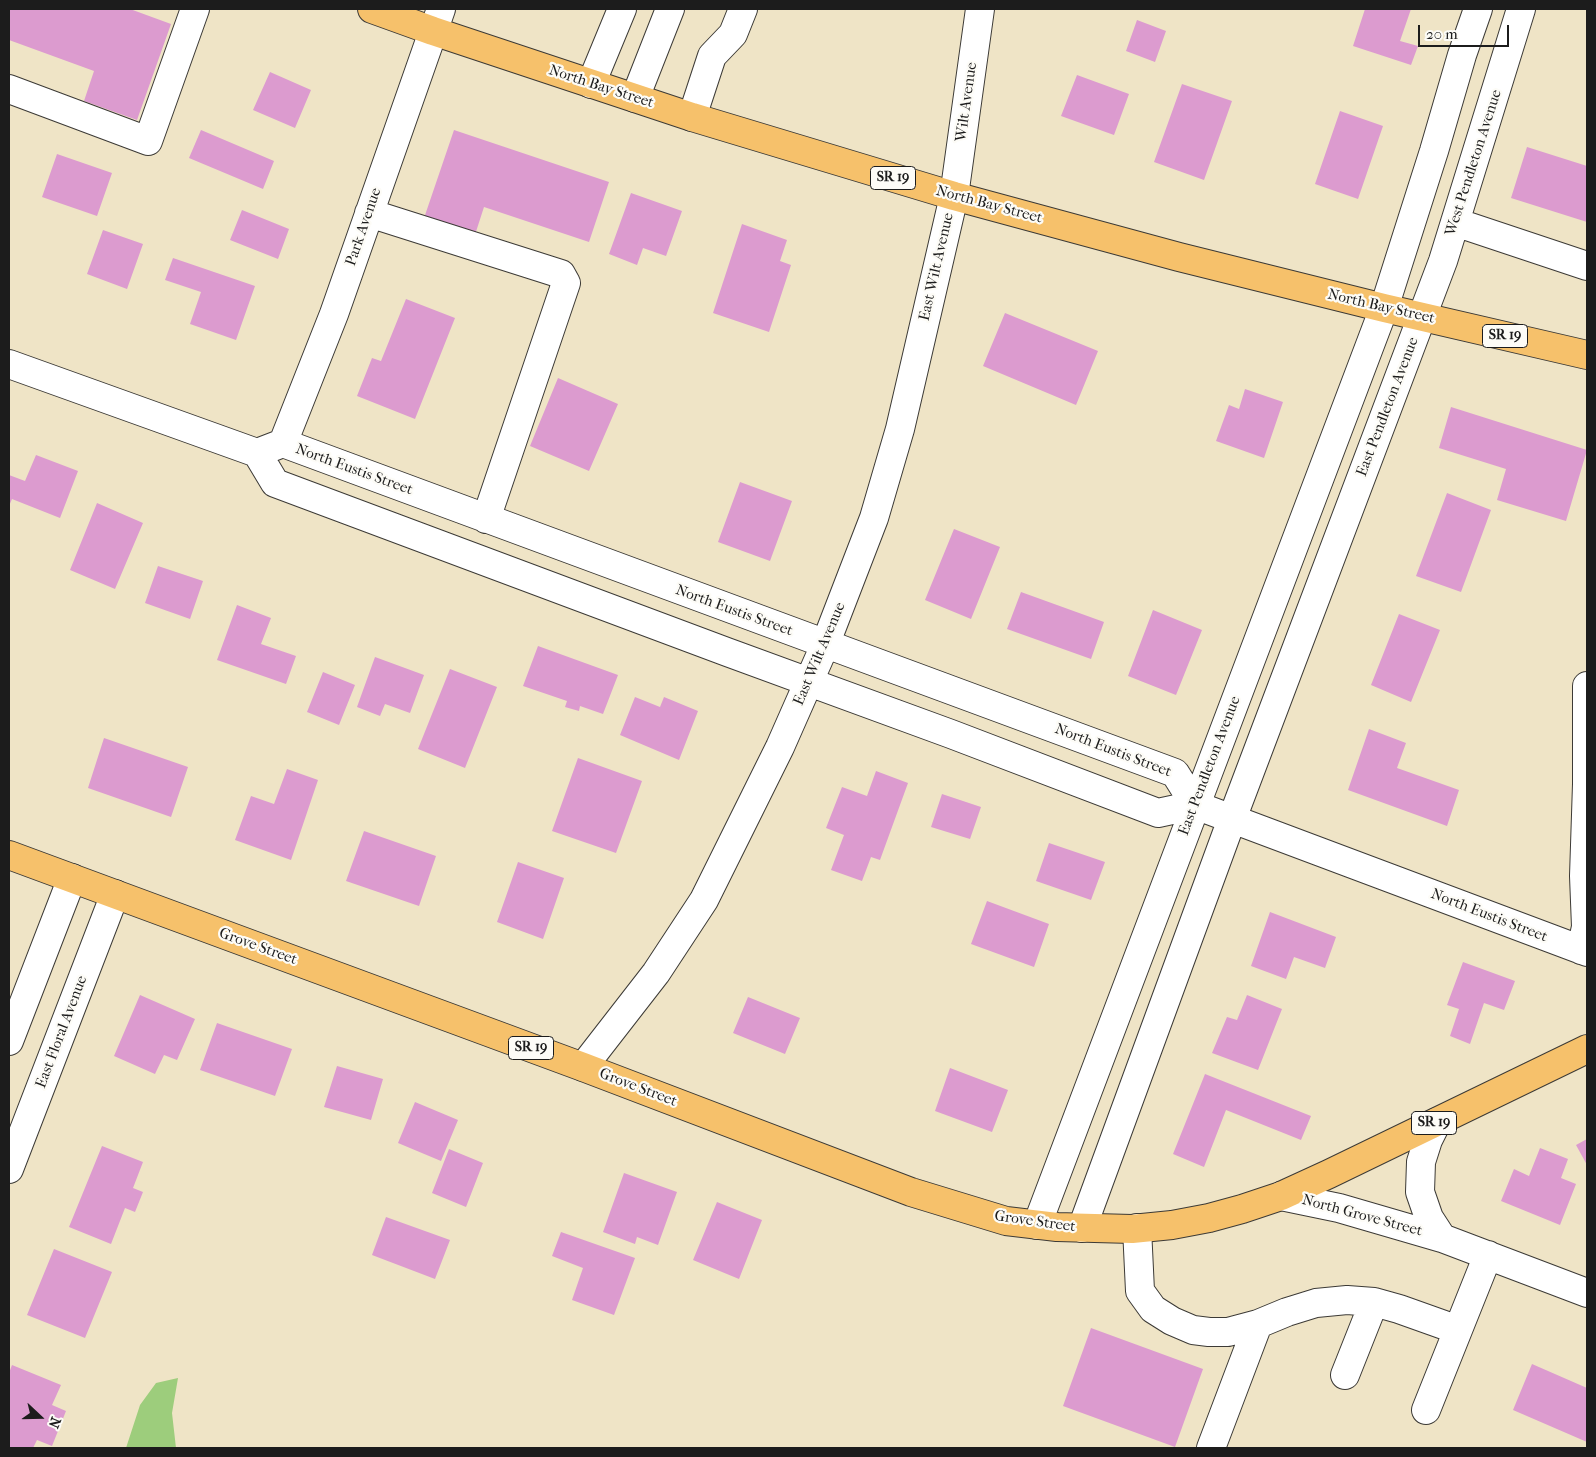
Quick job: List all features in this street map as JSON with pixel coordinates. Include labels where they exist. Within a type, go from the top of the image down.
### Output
[{"type":"main road","name":"North Bay Street","points":[[372,9],[437,20],[591,84],[692,117],[954,196],[1179,257],[1384,308],[1587,355]]},
{"type":"main road","name":"Grove Street","points":[[9,855],[582,1067],[911,1192],[1006,1221],[1082,1228],[1137,1228],[1209,1218],[1281,1196]]},
{"type":"main road","name":"SR 19","points":[[1281,1196],[1587,1049]]},
{"type":"street","points":[[9,88],[148,140],[194,9]]},
{"type":"street","points":[[591,84],[622,9]]},
{"type":"street","points":[[635,98],[670,9]]},
{"type":"street","points":[[692,117],[712,56],[733,34],[743,9]]},
{"type":"street","name":"Wilt Avenue","points":[[954,196],[980,9]]},
{"type":"street","points":[[1384,308],[1478,9]]},
{"type":"street","name":"West Pendleton Avenue","points":[[1422,317],[1443,261],[1521,9]]},
{"type":"street","name":"Park Avenue","points":[[283,443],[334,314],[437,20]]},
{"type":"street","name":"East Wilt Avenue","points":[[582,1067],[656,973],[704,900],[780,747],[825,644],[877,509],[900,429],[954,196]]},
{"type":"street","points":[[369,213],[561,274],[566,282],[486,519]]},
{"type":"street","points":[[1455,222],[1587,266]]},
{"type":"street","name":"East Pendleton Avenue","points":[[1037,1224],[1384,308]]},
{"type":"street","name":"East Pendleton Avenue","points":[[1082,1228],[1232,819],[1422,317]]},
{"type":"street","points":[[9,364],[257,453],[275,483],[951,734],[1158,813],[1195,805]]},
{"type":"street","name":"North Eustis Street","points":[[257,453],[283,443],[1176,773],[1195,805],[1584,951]]},
{"type":"street","points":[[1584,951],[1586,928],[1584,876],[1587,784],[1587,686]]},
{"type":"street","points":[[9,1041],[72,878]]},
{"type":"street","name":"East Floral Avenue","points":[[9,1169],[114,894]]},
{"type":"street","name":"North Grove Street","points":[[1437,1122],[1428,1140],[1421,1162],[1420,1192],[1429,1218],[1442,1238]]},
{"type":"street","name":"North Grove Street","points":[[1281,1196],[1339,1208],[1442,1238],[1587,1293]]},
{"type":"street","points":[[1137,1228],[1140,1291],[1153,1309],[1172,1321],[1193,1330],[1228,1332],[1258,1324],[1316,1303],[1347,1300],[1374,1302],[1400,1309],[1458,1330]]},
{"type":"street","points":[[1426,1410],[1488,1255]]},
{"type":"street","points":[[1345,1375],[1374,1302]]},
{"type":"street","points":[[1211,1448],[1258,1324]]},
{"type":"green space","points":[[178,1378],[172,1413],[176,1448],[126,1448],[140,1405],[156,1383]]},
{"type":"building","points":[[9,9],[130,9],[171,24],[137,120],[84,101],[94,71],[9,40]]},
{"type":"building","points":[[1365,9],[1411,9],[1400,41],[1418,46],[1411,65],[1353,46]]},
{"type":"building","points":[[1137,20],[1166,31],[1155,62],[1126,51]]},
{"type":"building","points":[[270,72],[311,90],[295,128],[253,110]]},
{"type":"building","points":[[1077,75],[1129,94],[1114,135],[1061,116]]},
{"type":"building","points":[[1182,84],[1232,101],[1204,180],[1154,162]]},
{"type":"building","points":[[1340,111],[1383,126],[1358,199],[1315,184]]},
{"type":"building","points":[[201,130],[274,161],[263,189],[189,158]]},
{"type":"building","points":[[454,130],[609,182],[589,242],[484,207],[472,244],[421,227]]},
{"type":"building","points":[[1527,147],[1587,166],[1587,222],[1511,198]]},
{"type":"building","points":[[57,154],[112,173],[97,216],[42,197]]},
{"type":"building","points":[[631,193],[682,211],[666,256],[643,248],[637,265],[609,254]]},
{"type":"building","points":[[242,210],[289,229],[278,259],[230,240]]},
{"type":"building","points":[[742,224],[787,240],[780,261],[791,265],[769,332],[713,313]]},
{"type":"building","points":[[103,230],[143,244],[127,289],[87,274]]},
{"type":"building","points":[[173,258],[255,286],[236,340],[190,324],[201,292],[165,280]]},
{"type":"building","points":[[406,299],[455,318],[415,419],[357,396],[372,358],[381,361]]},
{"type":"building","points":[[1005,313],[1098,351],[1076,405],[983,366]]},
{"type":"building","points":[[558,378],[618,404],[589,471],[530,446]]},
{"type":"building","points":[[1245,389],[1283,402],[1264,458],[1216,441],[1229,405],[1239,409]]},
{"type":"building","points":[[1451,407],[1587,450],[1566,521],[1497,500],[1506,469],[1439,448]]},
{"type":"building","points":[[36,455],[78,471],[60,518],[12,499],[9,506],[9,475],[25,481]]},
{"type":"building","points":[[740,482],[792,501],[770,561],[718,542]]},
{"type":"building","points":[[1447,493],[1491,510],[1461,592],[1416,576]]},
{"type":"building","points":[[97,503],[143,523],[115,589],[70,570]]},
{"type":"building","points":[[954,529],[1000,547],[971,619],[925,600]]},
{"type":"building","points":[[158,566],[203,581],[190,619],[145,603]]},
{"type":"building","points":[[1021,592],[1104,622],[1091,659],[1007,629]]},
{"type":"building","points":[[237,605],[271,618],[261,644],[296,656],[286,684],[217,660]]},
{"type":"building","points":[[1153,610],[1202,630],[1176,695],[1128,676]]},
{"type":"building","points":[[1399,614],[1440,630],[1411,702],[1371,685]]},
{"type":"building","points":[[538,646],[618,675],[603,714],[580,706],[579,711],[565,707],[567,701],[523,686]]},
{"type":"building","points":[[375,657],[424,675],[410,713],[385,704],[380,716],[357,707]]},
{"type":"building","points":[[450,669],[497,687],[465,768],[418,749]]},
{"type":"building","points":[[323,672],[355,685],[339,725],[307,712]]},
{"type":"building","points":[[635,697],[660,707],[664,697],[698,711],[679,760],[620,735]]},
{"type":"building","points":[[1369,729],[1406,743],[1397,768],[1459,790],[1447,826],[1348,790]]},
{"type":"building","points":[[104,738],[188,767],[171,817],[88,788]]},
{"type":"building","points":[[578,758],[642,781],[616,853],[552,831]]},
{"type":"building","points":[[287,769],[318,780],[291,860],[235,840],[251,796],[274,804]]},
{"type":"building","points":[[876,771],[908,783],[880,860],[871,857],[862,881],[831,870],[844,835],[826,828],[842,787],[867,796]]},
{"type":"building","points":[[942,794],[981,807],[970,839],[931,827]]},
{"type":"building","points":[[364,831],[436,856],[419,906],[346,881]]},
{"type":"building","points":[[1049,843],[1105,862],[1091,900],[1036,881]]},
{"type":"building","points":[[518,862],[564,878],[543,939],[497,922]]},
{"type":"building","points":[[987,901],[1049,924],[1034,967],[971,944]]},
{"type":"building","points":[[1270,912],[1336,937],[1325,968],[1294,957],[1286,979],[1251,966]]},
{"type":"building","points":[[1463,962],[1515,981],[1504,1010],[1484,1003],[1470,1044],[1450,1036],[1459,1009],[1447,1005]]},
{"type":"building","points":[[140,995],[195,1019],[177,1060],[164,1055],[155,1074],[114,1056]]},
{"type":"building","points":[[1247,995],[1282,1009],[1258,1070],[1212,1053],[1227,1017],[1237,1020]]},
{"type":"building","points":[[748,997],[800,1018],[785,1054],[733,1033]]},
{"type":"building","points":[[217,1023],[292,1049],[275,1096],[200,1070]]},
{"type":"building","points":[[337,1066],[383,1079],[371,1120],[324,1107]]},
{"type":"building","points":[[950,1068],[1008,1090],[992,1132],[935,1111]]},
{"type":"building","points":[[1205,1074],[1311,1116],[1301,1140],[1226,1110],[1204,1167],[1173,1154]]},
{"type":"building","points":[[415,1102],[458,1120],[441,1161],[398,1143]]},
{"type":"building","points":[[1587,1139],[1587,1165],[1576,1145]]},
{"type":"building","points":[[102,1146],[143,1162],[133,1188],[143,1192],[135,1212],[125,1208],[111,1244],[69,1227]]},
{"type":"building","points":[[1540,1148],[1568,1159],[1561,1178],[1576,1184],[1560,1225],[1501,1201],[1514,1169],[1529,1176]]},
{"type":"building","points":[[449,1149],[483,1163],[466,1207],[432,1193]]},
{"type":"building","points":[[624,1173],[677,1192],[658,1245],[637,1237],[635,1244],[603,1232]]},
{"type":"building","points":[[717,1202],[762,1220],[739,1279],[693,1260]]},
{"type":"building","points":[[386,1217],[450,1240],[435,1279],[372,1255]]},
{"type":"building","points":[[561,1232],[635,1258],[614,1315],[572,1300],[583,1268],[552,1256]]},
{"type":"building","points":[[54,1249],[112,1272],[85,1338],[27,1315]]},
{"type":"building","points":[[1091,1328],[1203,1369],[1175,1447],[1063,1406]]},
{"type":"building","points":[[1532,1364],[1587,1388],[1587,1442],[1513,1410]]},
{"type":"building","points":[[12,1365],[61,1385],[52,1405],[66,1411],[52,1446],[37,1440],[33,1448],[9,1448],[9,1373]]}]
